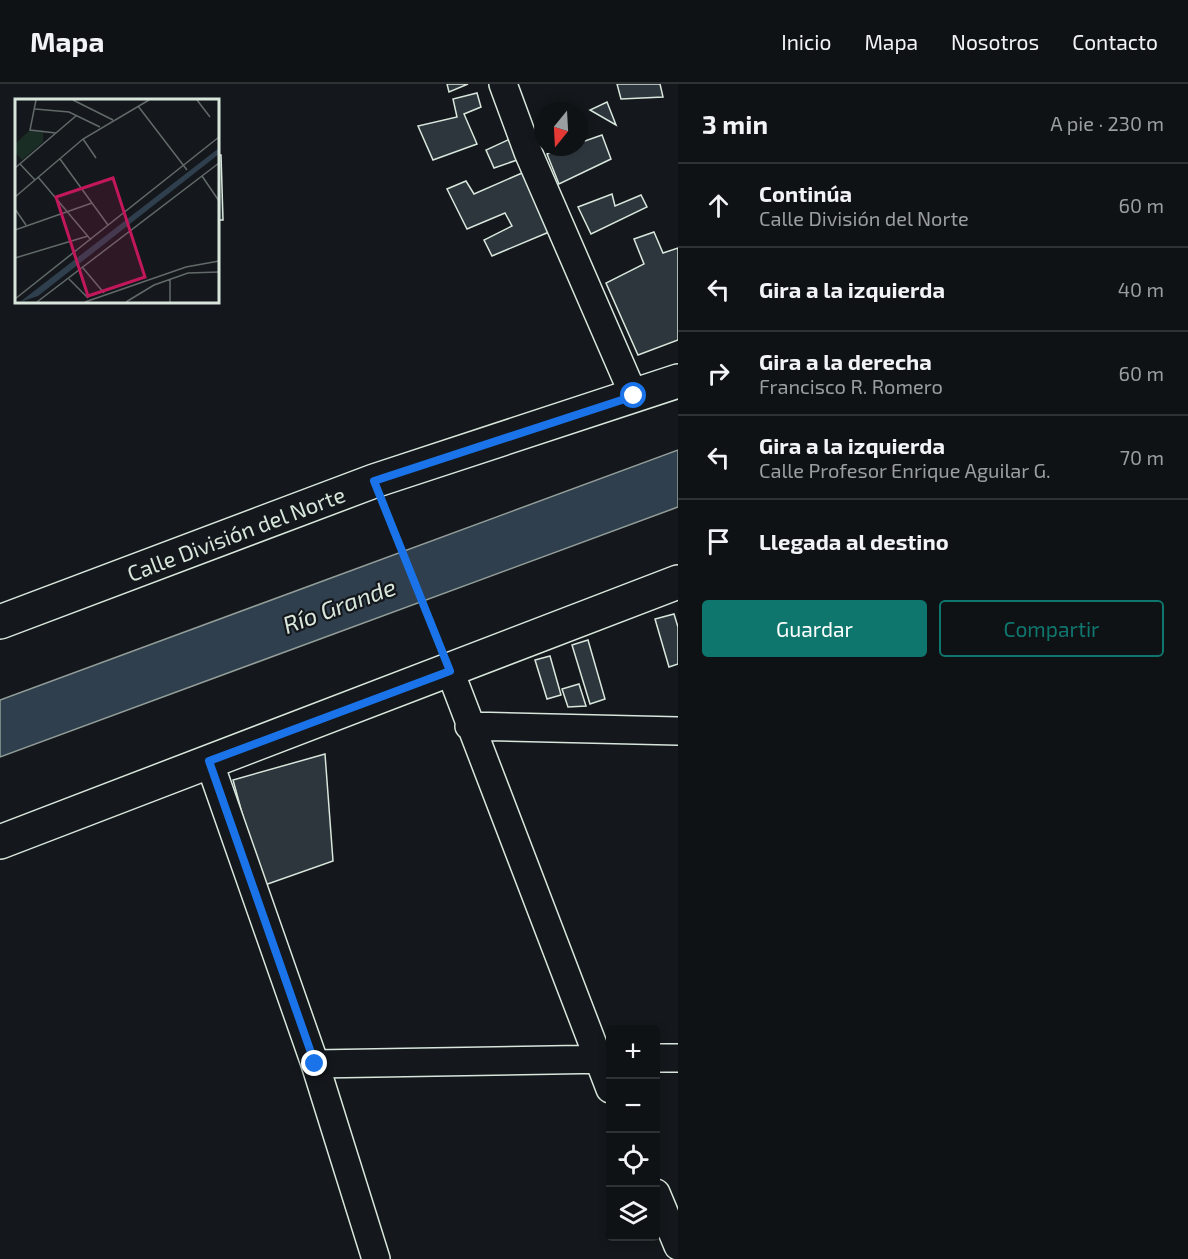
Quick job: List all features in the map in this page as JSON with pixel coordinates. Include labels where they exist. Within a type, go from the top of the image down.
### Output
[{"type":"main road","name":"Calle División del Norte","points":[[0,622],[374,481],[678,381]]},
{"type":"main road","points":[[0,842],[678,582]]},
{"type":"street","points":[[503,84],[528,152],[634,396]]},
{"type":"street","points":[[450,671],[469,726],[604,1059],[608,1079]]},
{"type":"street","points":[[469,726],[678,731]]},
{"type":"street","points":[[209,761],[315,1064],[376,1259]]},
{"type":"street","points":[[660,1058],[678,1058]]},
{"type":"street","points":[[315,1064],[604,1059]]},
{"type":"street","points":[[660,1203],[678,1246]]},
{"type":"path","points":[[374,481],[450,671]]},
{"type":"water","name":"Río Grande","points":[[678,450],[678,507],[0,757],[0,700]]},
{"type":"building","points":[[447,84],[468,84],[449,92]]},
{"type":"building","points":[[617,84],[660,84],[663,97],[621,99]]},
{"type":"building","points":[[477,93],[481,107],[464,114],[477,144],[433,160],[418,126],[457,117],[453,99]]},
{"type":"building","points":[[607,102],[616,125],[590,110]]},
{"type":"building","points":[[602,135],[611,159],[559,184],[548,156],[588,156],[588,140]]},
{"type":"building","points":[[510,139],[520,159],[494,168],[486,150]]},
{"type":"building","points":[[219,155],[221,155],[223,220],[219,220]]},
{"type":"building","points":[[522,173],[549,232],[492,256],[484,240],[512,226],[505,213],[467,229],[447,189],[466,181],[474,194]]},
{"type":"building","points":[[612,194],[615,206],[641,195],[647,207],[591,234],[578,207]]},
{"type":"building","points":[[654,232],[663,253],[678,248],[678,340],[638,355],[606,283],[644,264],[634,239]]},
{"type":"building","points":[[674,614],[678,627],[678,664],[669,667],[655,619]]},
{"type":"building","points":[[588,640],[605,699],[590,704],[572,645]]},
{"type":"building","points":[[550,656],[561,695],[547,699],[535,660]]},
{"type":"building","points":[[579,684],[586,706],[568,707],[562,689]]},
{"type":"building","points":[[325,754],[333,861],[262,886],[233,780]]},
{"type":"route","points":[[315,1064],[209,761],[450,671],[374,481],[634,396]]}]
